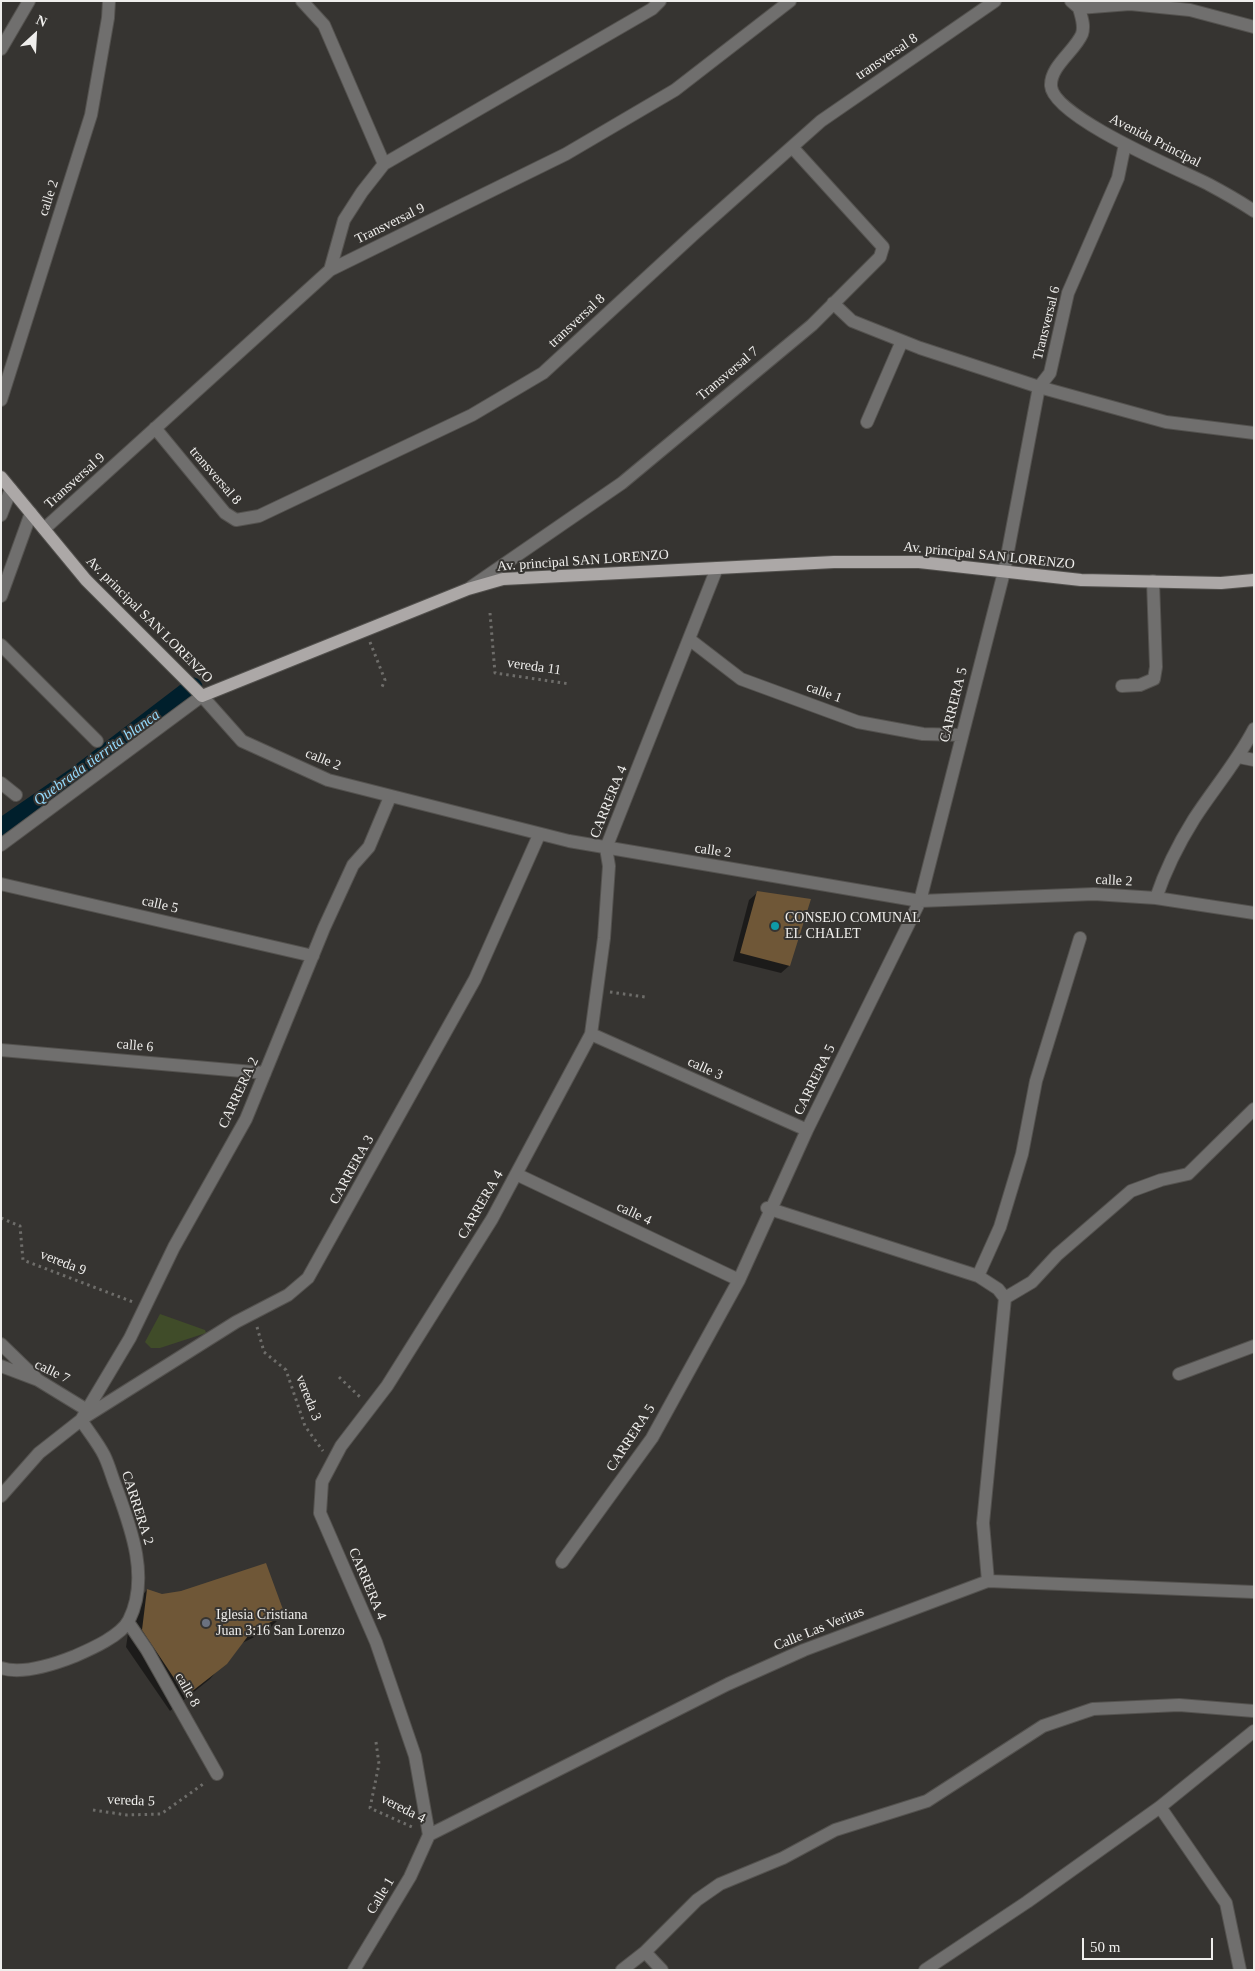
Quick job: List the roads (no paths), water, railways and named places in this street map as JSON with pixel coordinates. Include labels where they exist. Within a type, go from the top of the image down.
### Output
[{"type":"main road","name":"Av. principal SAN LORENZO","points":[[1,477],[6,491],[31,513],[86,580],[202,696],[468,589],[503,579],[834,562],[919,562],[1081,580],[1221,583],[1254,580]]},
{"type":"street","points":[[1,49],[29,1]]},
{"type":"street","name":"calle 2","points":[[1,400],[91,115],[108,18],[109,1]]},
{"type":"street","points":[[302,1],[324,25],[384,164]]},
{"type":"street","points":[[330,270],[344,220],[384,164],[652,9],[660,1]]},
{"type":"street","name":"Transversal 9","points":[[44,529],[330,270],[583,144],[675,90],[790,1]]},
{"type":"street","name":"transversal 8","points":[[155,428],[226,513],[236,520],[259,516],[472,415],[543,373],[821,120],[995,1]]},
{"type":"street","points":[[1075,4],[1130,4],[1190,10],[1254,27]]},
{"type":"street","name":"Avenida Principal","points":[[1075,4],[1083,22],[1082,34],[1054,75],[1051,86],[1056,99],[1095,127],[1125,144],[1208,184],[1254,211]]},
{"type":"street","name":"Transversal 6","points":[[1004,572],[1039,387],[1050,373],[1068,292],[1118,178],[1125,144]]},
{"type":"street","name":"Transversal 7","points":[[468,589],[622,483],[812,324],[880,256],[883,247],[792,147]]},
{"type":"street","points":[[833,304],[852,322],[902,341],[1039,387],[1166,422],[1254,434]]},
{"type":"street","points":[[867,422],[902,341]]},
{"type":"street","points":[[1,515],[6,491]]},
{"type":"street","points":[[1,596],[31,513]]},
{"type":"street","name":"CARRERA 4","points":[[429,1835],[415,1756],[376,1642],[320,1512],[322,1482],[340,1446],[387,1386],[492,1218],[591,1034],[598,990],[609,866],[606,848],[717,568]]},
{"type":"street","name":"CARRERA 5","points":[[562,1562],[652,1438],[739,1280],[806,1130],[920,901],[1004,572]]},
{"type":"street","points":[[1122,686],[1140,685],[1154,679],[1156,667],[1152,582]]},
{"type":"street","name":"calle 1","points":[[689,639],[741,679],[858,722],[923,734],[962,735]]},
{"type":"street","points":[[1,645],[97,741]]},
{"type":"street","points":[[1,845],[202,696]]},
{"type":"street","name":"calle 2","points":[[202,696],[242,741],[328,780],[540,835],[606,848],[920,901],[1094,894],[1156,898],[1254,913]]},
{"type":"street","points":[[1156,898],[1162,878],[1194,819],[1239,758],[1254,729]]},
{"type":"street","points":[[1239,758],[1254,760]]},
{"type":"street","points":[[1,783],[16,795]]},
{"type":"street","name":"CARRERA 2","points":[[1,1496],[39,1453],[84,1415],[145,1307],[174,1247],[246,1119],[313,956],[353,865],[369,847],[390,797]]},
{"type":"street","name":"CARRERA 3","points":[[84,1415],[236,1322],[288,1294],[308,1278],[475,979],[540,835]]},
{"type":"street","name":"calle 5","points":[[1,884],[313,956]]},
{"type":"street","points":[[978,1276],[1000,1227],[1022,1154],[1036,1081],[1080,938]]},
{"type":"street","name":"calle 3","points":[[591,1034],[806,1130]]},
{"type":"street","name":"calle 6","points":[[1,1050],[266,1073]]},
{"type":"street","points":[[1006,1298],[1032,1282],[1057,1255],[1131,1191],[1161,1180],[1188,1174],[1254,1109]]},
{"type":"street","name":"calle 4","points":[[516,1174],[739,1280]]},
{"type":"street","points":[[767,1208],[978,1276],[998,1289],[1006,1298],[983,1523],[988,1581]]},
{"type":"street","points":[[1,1344],[38,1380]]},
{"type":"street","points":[[1179,1374],[1254,1346]]},
{"type":"street","name":"calle 7","points":[[1,1366],[38,1380],[84,1415]]},
{"type":"street","name":"CARRERA 2","points":[[84,1415],[104,1455],[136,1550],[138,1585],[128,1622]]},
{"type":"street","name":"Calle Las Veritas","points":[[429,1835],[728,1684],[804,1650],[988,1581],[1254,1592]]},
{"type":"street","points":[[1,1668],[8,1670],[35,1668],[62,1661],[108,1640],[128,1622]]},
{"type":"street","name":"calle 8","points":[[128,1622],[147,1650],[217,1774]]},
{"type":"street","points":[[622,1970],[645,1952],[697,1900],[720,1884],[783,1858],[835,1830],[928,1801],[1043,1726],[1093,1709],[1179,1705],[1254,1711]]},
{"type":"street","points":[[925,1970],[1027,1902],[1160,1806],[1254,1731]]},
{"type":"street","points":[[1160,1806],[1226,1903],[1240,1970]]},
{"type":"street","name":"Calle 1","points":[[354,1970],[410,1877],[429,1835]]},
{"type":"street","points":[[645,1952],[662,1970]]},
{"type":"waterway","name":"Quebrada tierrita blanca","points":[[1,828],[75,777],[193,687]]},
{"type":"place","name":"CONSEJO COMUNAL EL CHALET","points":[[775,926]]},
{"type":"place","name":"Iglesia Cristiana Juan 3:16 San Lorenzo","points":[[206,1623]]}]
